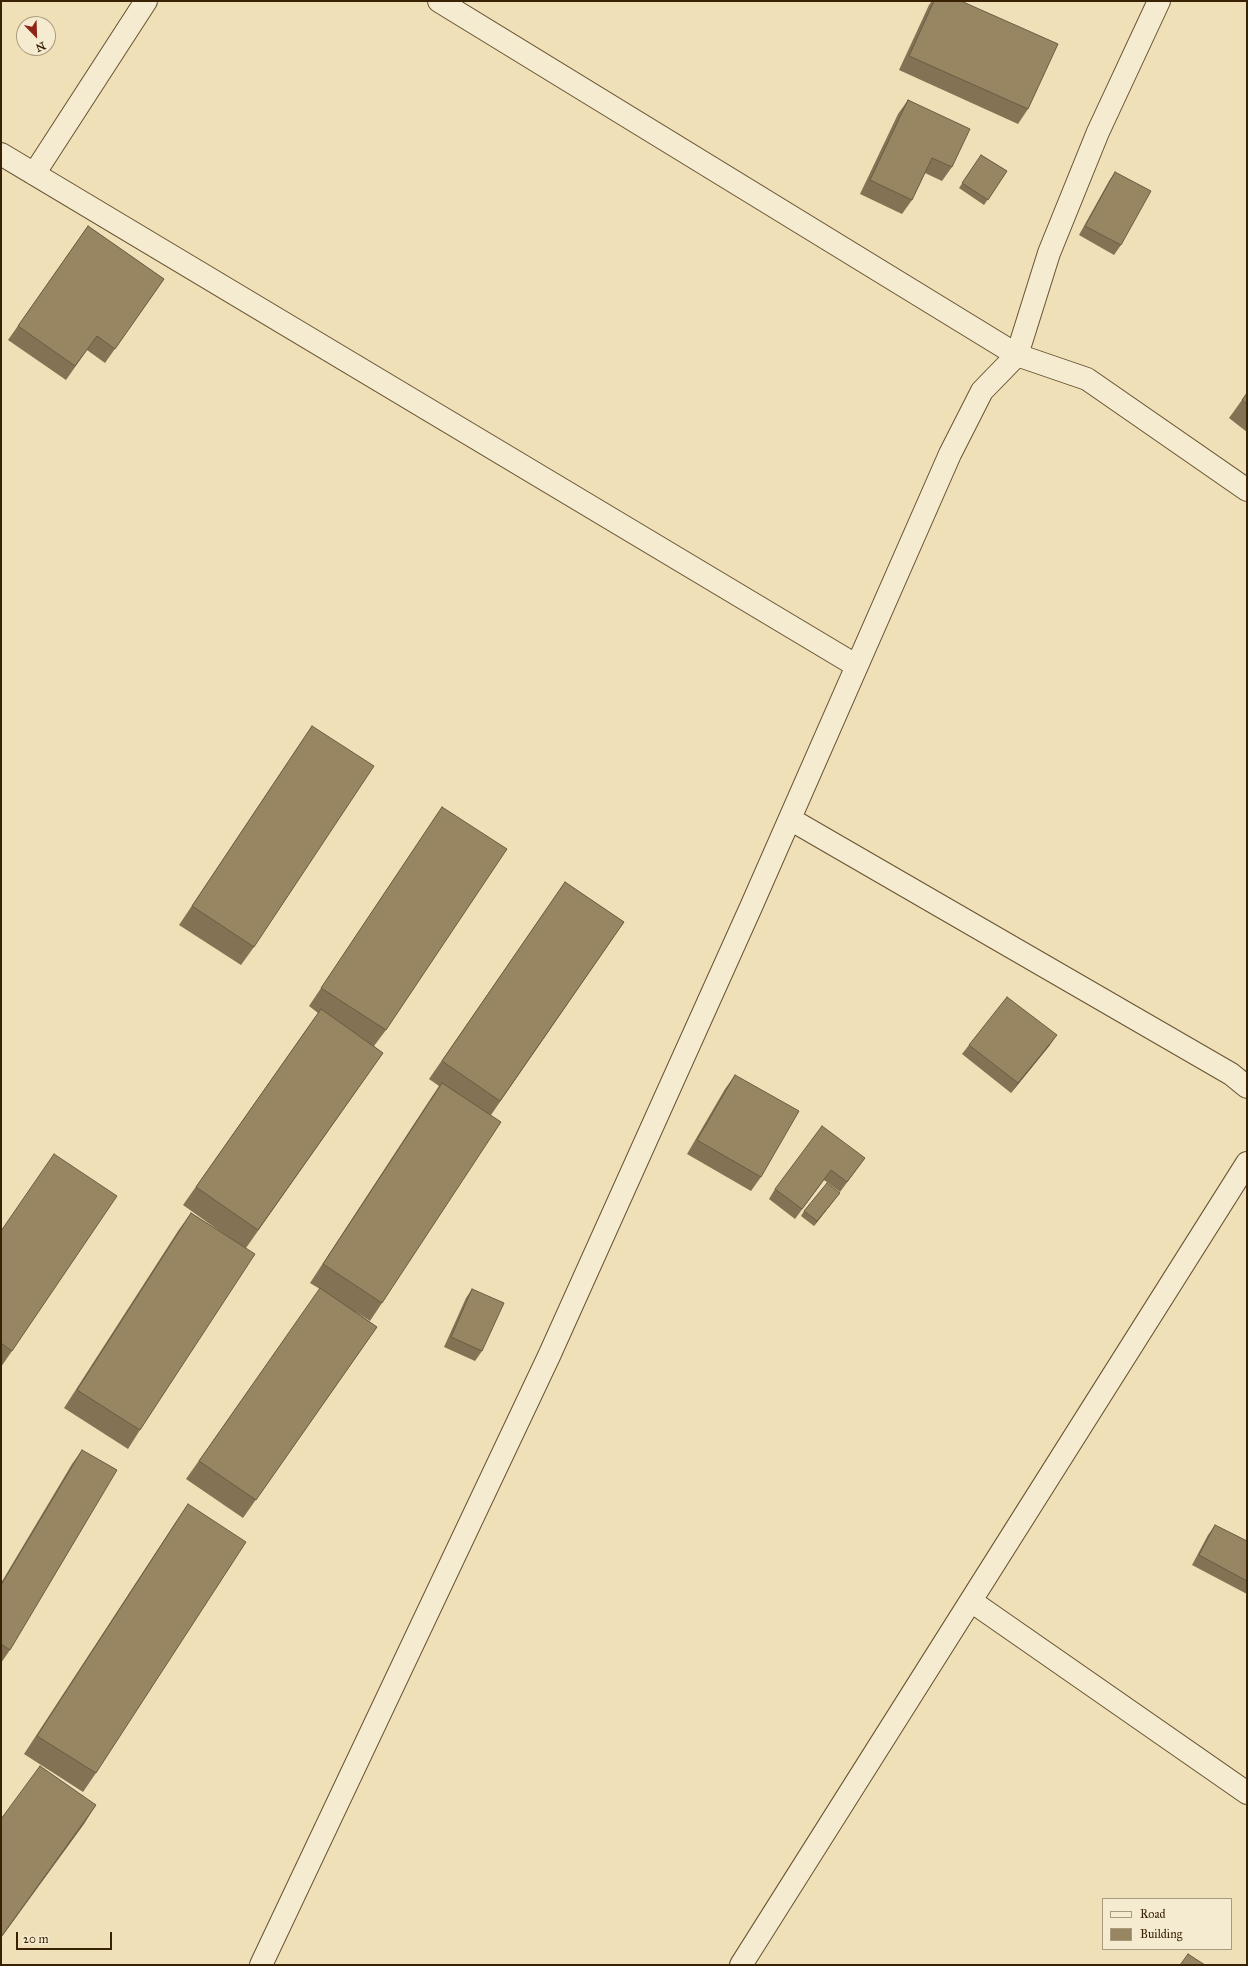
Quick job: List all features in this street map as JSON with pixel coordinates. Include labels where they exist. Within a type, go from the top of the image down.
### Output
[{"type":"street","points":[[34,174],[146,1]]},
{"type":"street","points":[[439,1],[1017,355],[1087,379],[1247,490]]},
{"type":"street","points":[[261,1965],[549,1356],[790,819],[950,454],[982,391],[1017,355],[1049,253],[1098,132],[1159,1]]},
{"type":"street","points":[[1,154],[857,666]]},
{"type":"street","points":[[790,819],[1231,1074],[1247,1087]]},
{"type":"street","points":[[741,1965],[1247,1163]]},
{"type":"street","points":[[971,1601],[1247,1793]]},
{"type":"building","points":[[934,1],[961,1],[1058,44],[1028,109],[909,56]]},
{"type":"building","points":[[908,100],[970,129],[952,167],[932,158],[912,200],[870,180]]},
{"type":"building","points":[[981,155],[1007,171],[988,200],[962,183]]},
{"type":"building","points":[[1115,172],[1151,191],[1121,245],[1085,226]]},
{"type":"building","points":[[88,226],[164,279],[115,349],[97,336],[75,366],[18,326]]},
{"type":"building","points":[[1247,393],[1247,404],[1242,400]]},
{"type":"building","points":[[312,726],[374,766],[254,947],[192,906]]},
{"type":"building","points":[[442,807],[507,849],[386,1030],[321,988]]},
{"type":"building","points":[[565,882],[624,922],[500,1101],[442,1061]]},
{"type":"building","points":[[1007,997],[1057,1035],[1018,1083],[969,1045]]},
{"type":"building","points":[[321,1009],[383,1053],[258,1230],[196,1187]]},
{"type":"building","points":[[735,1075],[799,1111],[761,1177],[697,1140]]},
{"type":"building","points":[[442,1083],[501,1122],[382,1303],[323,1264]]},
{"type":"building","points":[[822,1126],[865,1158],[847,1182],[831,1170],[802,1209],[775,1189]]},
{"type":"building","points":[[54,1154],[117,1196],[12,1351],[1,1343],[1,1231]]},
{"type":"building","points":[[827,1183],[840,1193],[817,1221],[804,1211]]},
{"type":"building","points":[[191,1213],[255,1254],[140,1430],[77,1390]]},
{"type":"building","points":[[320,1288],[377,1327],[256,1500],[199,1461]]},
{"type":"building","points":[[472,1289],[504,1303],[482,1351],[451,1337]]},
{"type":"building","points":[[82,1450],[117,1470],[10,1650],[1,1644],[1,1585]]},
{"type":"building","points":[[188,1504],[246,1542],[96,1773],[37,1736]]},
{"type":"building","points":[[1215,1525],[1247,1541],[1247,1581],[1199,1555]]},
{"type":"building","points":[[40,1766],[96,1805],[1,1937],[1,1819]]},
{"type":"building","points":[[1188,1954],[1205,1965],[1180,1965]]}]
